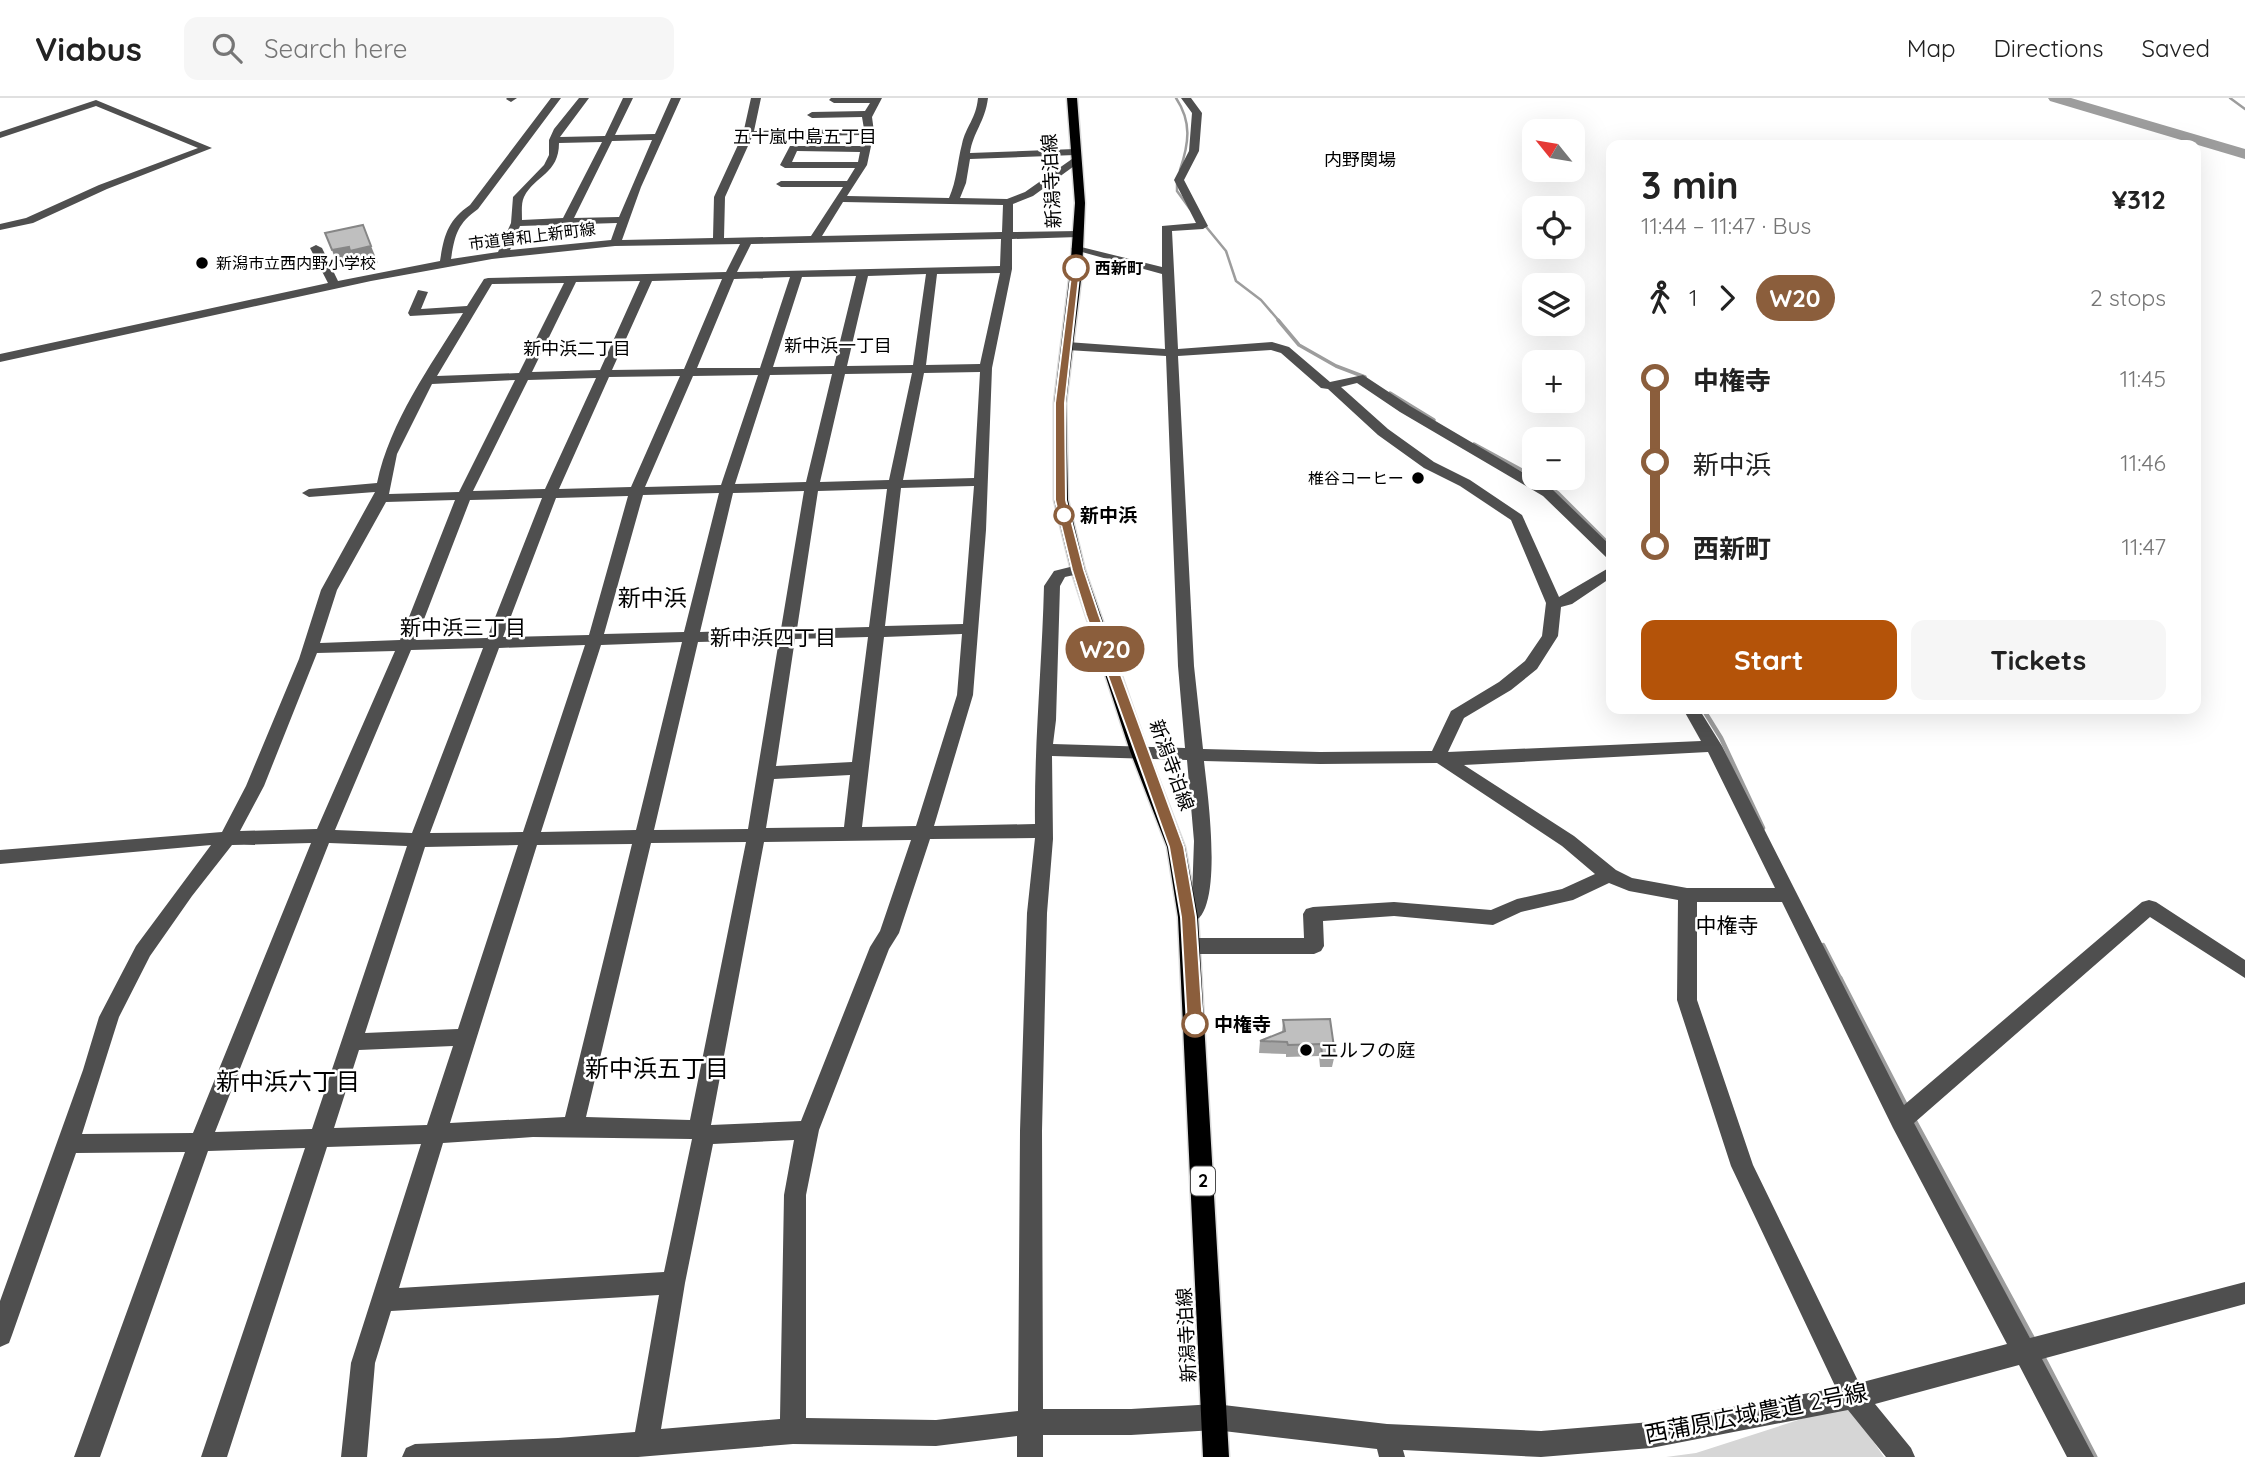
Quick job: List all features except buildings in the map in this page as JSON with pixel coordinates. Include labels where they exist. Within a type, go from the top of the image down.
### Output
[{"type":"main road","name":"新潟寺泊線","points":[[1072,98],[1080,203],[1060,403],[1061,500],[1078,570],[1139,751],[1176,847],[1188,917],[1216,1457]]},
{"type":"street","points":[[445,264],[458,218],[474,207],[556,98]]},
{"type":"street","points":[[503,254],[516,223],[518,197],[548,166],[554,155],[554,141],[572,111],[584,98]]},
{"type":"street","points":[[567,222],[628,98]]},
{"type":"street","points":[[615,243],[633,194],[676,98]]},
{"type":"street","points":[[718,240],[721,228],[719,193],[739,158],[748,134],[756,98]]},
{"type":"street","points":[[954,199],[961,183],[967,142],[981,116],[983,98]]},
{"type":"street","points":[[1186,98],[1197,113],[1194,151],[1179,180],[1203,226],[1166,228],[1174,353],[1186,666],[1203,841],[1201,898],[1188,917]]},
{"type":"street","points":[[834,100],[877,99]]},
{"type":"street","points":[[816,238],[862,165],[869,132],[868,114],[877,99]]},
{"type":"street","points":[[0,135],[96,103],[207,148],[103,187],[29,221],[0,227]]},
{"type":"street","points":[[812,115],[868,114]]},
{"type":"street","points":[[748,134],[869,132]]},
{"type":"street","points":[[554,141],[658,137]]},
{"type":"street","points":[[862,165],[785,165],[794,148],[867,149]]},
{"type":"street","points":[[966,156],[1076,157]]},
{"type":"street","points":[[839,199],[1008,202],[1029,194],[1076,157]]},
{"type":"street","points":[[781,184],[852,184]]},
{"type":"street","points":[[793,1431],[795,1195],[800,1161],[808,1130],[880,947],[888,933],[923,832],[965,695],[972,629],[986,368],[1006,269],[1008,202]]},
{"type":"street","points":[[516,223],[625,220]]},
{"type":"street","name":"市道曽和上新町線","points":[[0,358],[335,286],[503,254],[615,243],[1078,234]]},
{"type":"street","points":[[354,1457],[363,1363],[465,1037],[595,640],[637,490],[697,357],[715,306],[747,240]]},
{"type":"street","points":[[316,248],[335,286]]},
{"type":"street","points":[[1077,249],[1169,272]]},
{"type":"street","points":[[0,1335],[69,1143],[114,1006],[143,951],[185,891],[228,837],[255,786],[311,648],[329,590],[383,493],[390,454],[421,392],[488,281],[1006,269]]},
{"type":"street","points":[[852,833],[895,483],[919,368],[932,271]]},
{"type":"street","points":[[646,1443],[756,835],[812,485],[863,272]]},
{"type":"street","points":[[573,1128],[727,488],[797,275]]},
{"type":"street","points":[[214,1457],[418,840],[551,492],[647,279]]},
{"type":"street","points":[[87,1457],[200,1142],[323,836],[406,644],[465,494],[570,281]]},
{"type":"street","points":[[422,292],[414,313],[472,309]]},
{"type":"street","points":[[1067,346],[1174,353],[1236,347],[1280,347],[1332,387],[1383,432],[1429,465],[1465,483],[1517,517],[1554,603],[1550,636],[1531,665],[1505,686],[1457,715],[1438,756]]},
{"type":"street","points":[[430,380],[605,374],[986,368]]},
{"type":"street","points":[[1332,387],[1359,378],[1405,409],[1548,493],[1606,549]]},
{"type":"street","points":[[309,493],[465,494],[980,482]]},
{"type":"street","points":[[1030,1457],[1031,1131],[1037,913],[1043,831],[1043,750],[1048,720],[1052,586],[1059,574],[1078,570]]},
{"type":"street","points":[[1554,603],[1567,601],[1606,574]]},
{"type":"street","points":[[311,648],[972,629]]},
{"type":"street","points":[[1694,714],[1713,746],[1901,1121],[2081,1457]]},
{"type":"street","points":[[1043,750],[1303,758],[1438,756],[1461,759],[1713,746]]},
{"type":"street","points":[[1438,756],[1568,841],[1609,875],[1629,884],[1687,895],[1787,895]]},
{"type":"street","points":[[766,773],[860,768]]},
{"type":"street","points":[[0,857],[228,837],[323,836],[418,840],[1043,831]]},
{"type":"street","points":[[1190,946],[1314,946],[1313,914],[1394,909],[1493,918],[1517,906],[1566,895],[1609,875]]},
{"type":"street","points":[[1687,895],[1687,1000],[1742,1166],[1853,1396],[1902,1457]]},
{"type":"street","points":[[1901,1121],[2149,907],[2245,970]]},
{"type":"street","points":[[352,1042],[465,1037]]},
{"type":"street","points":[[69,1143],[115,1145],[573,1128],[702,1132],[808,1130]]},
{"type":"street","points":[[382,1300],[673,1283]]},
{"type":"street","name":"西蒲原広域農道 2号線","points":[[415,1457],[558,1451],[793,1431],[936,1433],[1032,1422],[1131,1422],[1215,1417],[1390,1447],[1541,1444],[1651,1435],[1853,1396],[2245,1293]]},
{"type":"shaded area","points":[[1848,1404],[1884,1457],[1666,1457],[1696,1453]]},
{"type":"waterway","points":[[1176,98],[1187,124],[1180,170]]},
{"type":"waterway","points":[[2055,98],[2198,140]]},
{"type":"waterway","points":[[2230,98],[2245,109]]},
{"type":"waterway","points":[[2201,141],[2245,154]]},
{"type":"waterway","points":[[1177,178],[1177,191],[1190,209]]},
{"type":"waterway","points":[[1203,223],[1226,251],[1236,281],[1261,300],[1280,322]]},
{"type":"waterway","points":[[1278,320],[1299,345],[1336,366],[1365,377]]},
{"type":"waterway","points":[[1390,393],[1434,420]]},
{"type":"waterway","points":[[1474,444],[1522,470]]},
{"type":"waterway","points":[[1554,490],[1606,541]]},
{"type":"waterway","points":[[1706,714],[1721,738],[1763,828]]},
{"type":"waterway","points":[[1823,945],[1841,980]]},
{"type":"waterway","points":[[1840,978],[1907,1108]]},
{"type":"waterway","points":[[1913,1118],[2034,1341]]},
{"type":"waterway","points":[[2042,1355],[2095,1457]]},
{"type":"bus line","name":"W20","points":[[1076,268],[1060,403],[1061,500],[1078,570],[1139,751],[1176,847],[1188,917],[1195,1024]]},
{"type":"place","name":"新潟市立西内野小学校","points":[[202,263]]},
{"type":"place","name":"西新町","points":[[1076,268]]},
{"type":"place","name":"椎谷コーヒー","points":[[1418,478]]},
{"type":"place","name":"新中浜","points":[[1064,515]]},
{"type":"place","name":"中権寺","points":[[1195,1024]]},
{"type":"place","name":"エルフの庭","points":[[1306,1050]]},
{"type":"district","name":"五十嵐中島五丁目","points":[[805,137]]},
{"type":"district","name":"内野関場","points":[[1360,160]]},
{"type":"district","name":"新中浜一丁目","points":[[838,346]]},
{"type":"district","name":"新中浜二丁目","points":[[577,349]]},
{"type":"district","name":"新中浜","points":[[652,598]]},
{"type":"district","name":"新中浜三丁目","points":[[463,628]]},
{"type":"district","name":"新中浜四丁目","points":[[773,638]]},
{"type":"district","name":"中権寺","points":[[1727,926]]},
{"type":"district","name":"新中浜五丁目","points":[[657,1069]]},
{"type":"district","name":"新中浜六丁目","points":[[288,1082]]}]
